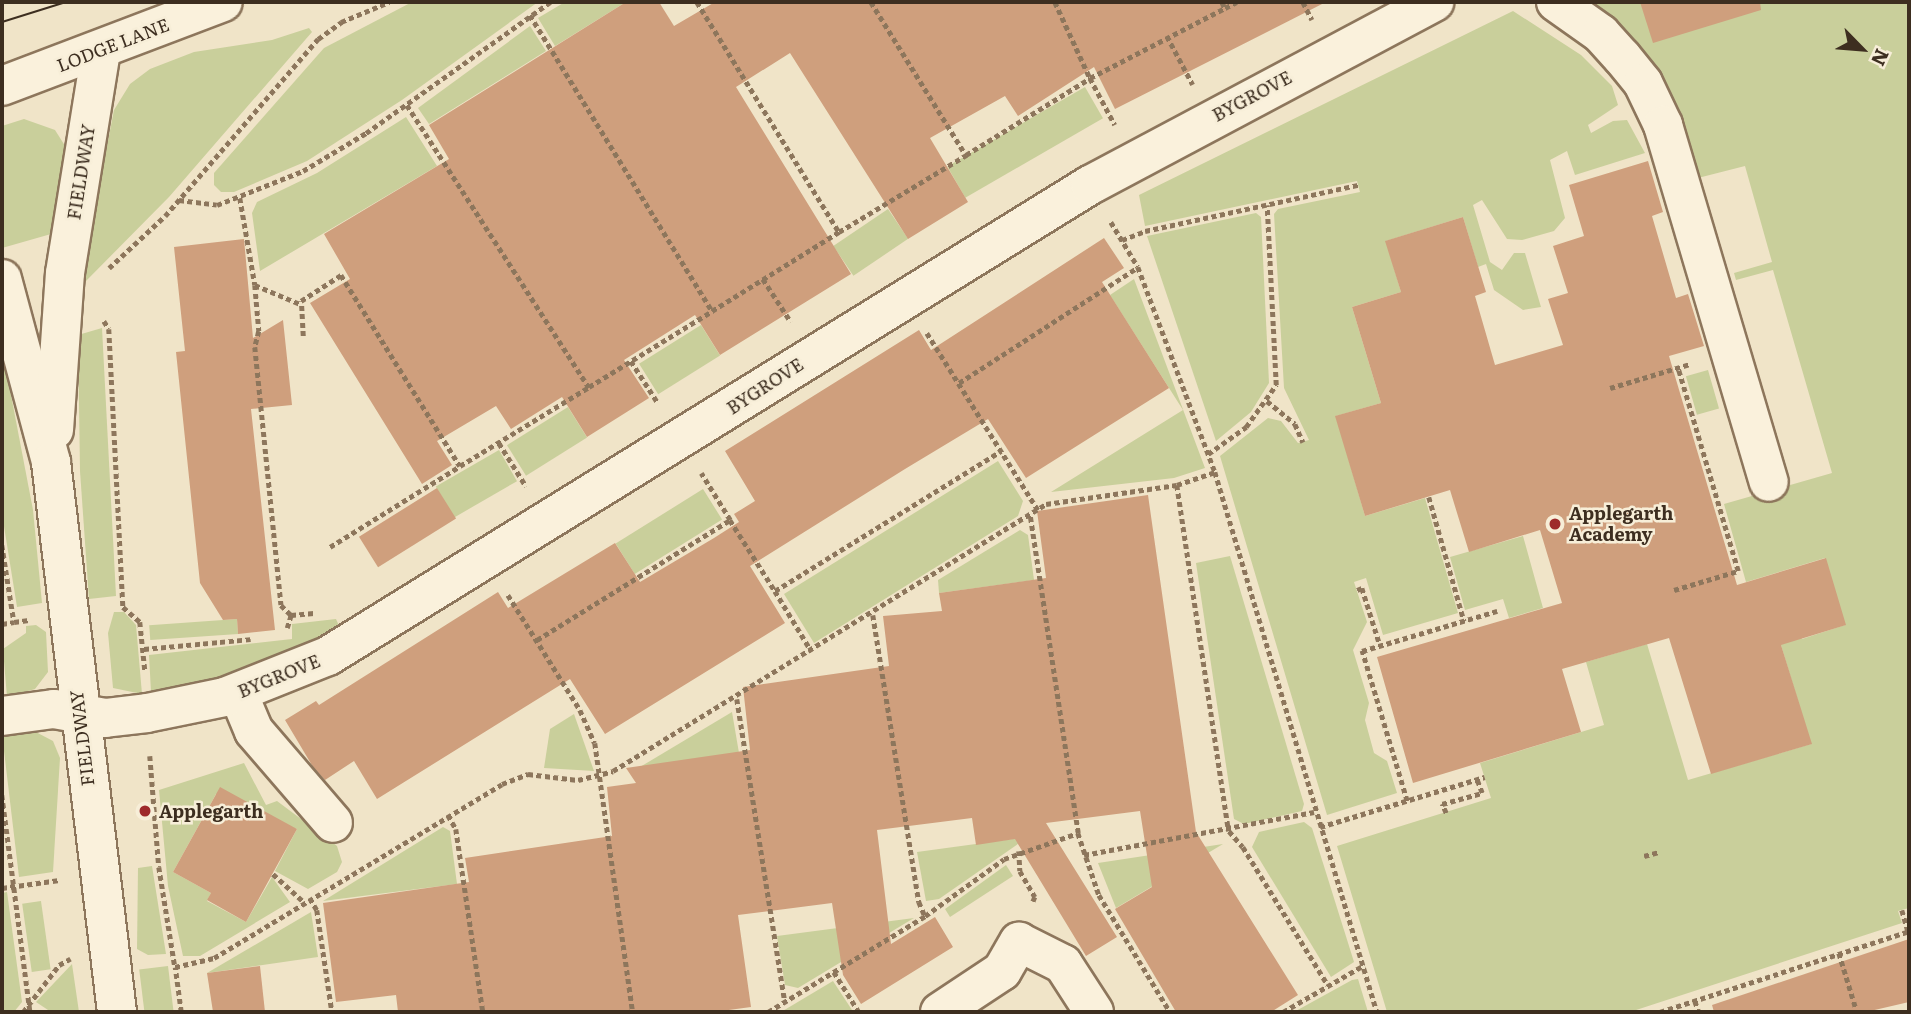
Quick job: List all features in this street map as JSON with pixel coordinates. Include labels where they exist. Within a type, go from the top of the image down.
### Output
[{"type":"street","name":"LODGE LANE","points":[[2,86],[223,2]]},
{"type":"street","name":"BYGROVE","points":[[80,714],[105,718],[147,713],[238,693],[328,656],[1090,185],[1210,118],[1434,2]]},
{"type":"street","points":[[1556,2],[1612,46],[1651,99],[1670,146],[1769,482]]},
{"type":"street","name":"FIELDWAY","points":[[51,463],[65,273],[100,50]]},
{"type":"street","name":"FIELDWAY","points":[[2,279],[51,463],[98,874],[117,1012]]},
{"type":"street","points":[[238,693],[254,731],[333,823]]},
{"type":"street","points":[[2,716],[54,709],[80,714]]},
{"type":"street","points":[[940,1012],[1002,971],[1019,942],[1063,964],[1094,1012]]},
{"type":"path","points":[[103,278],[179,200],[318,39],[341,22],[389,2]]},
{"type":"path","points":[[179,200],[203,205],[240,198],[323,160],[407,105],[550,2]]},
{"type":"path","points":[[696,2],[839,232]]},
{"type":"path","points":[[871,2],[966,155]]},
{"type":"path","points":[[1055,2],[1090,78],[1134,159]]},
{"type":"path","points":[[1222,2],[1225,8]]},
{"type":"path","points":[[330,547],[1090,78],[1237,2]]},
{"type":"path","points":[[530,15],[712,310]]},
{"type":"path","points":[[1167,36],[1210,118]]},
{"type":"path","points":[[407,105],[589,387]]},
{"type":"path","points":[[1090,185],[1138,267],[1215,472],[1314,812],[1377,1012]]},
{"type":"path","points":[[1122,240],[1145,230],[1358,185]]},
{"type":"path","points":[[240,198],[260,331],[255,346],[281,605],[291,615],[319,613]]},
{"type":"path","points":[[1208,454],[1246,428],[1267,401],[1278,376],[1267,205]]},
{"type":"path","points":[[958,383],[1138,267]]},
{"type":"path","points":[[300,304],[341,275],[460,466]]},
{"type":"path","points":[[763,279],[813,356]]},
{"type":"path","points":[[255,285],[300,304]]},
{"type":"path","points":[[905,299],[1038,510]]},
{"type":"path","points":[[300,304],[303,336]]},
{"type":"path","points":[[98,312],[109,329],[123,607],[140,622],[144,649],[159,867],[181,1012]]},
{"type":"path","points":[[1610,388],[1731,352]]},
{"type":"path","points":[[1674,590],[1738,570],[1678,368]]},
{"type":"path","points":[[1267,401],[1295,424],[1303,442]]},
{"type":"path","points":[[681,440],[812,652]]},
{"type":"path","points":[[775,591],[1001,451]]},
{"type":"path","points":[[175,967],[214,958],[448,815],[528,774],[578,780],[599,778],[737,698],[1055,501],[1177,485],[1215,472]]},
{"type":"path","points":[[1177,485],[1229,831],[1243,847],[1328,985]]},
{"type":"path","points":[[1429,497],[1464,621]]},
{"type":"path","points":[[1030,517],[1077,833],[1111,917],[1170,1012]]},
{"type":"path","points":[[537,640],[730,520]]},
{"type":"path","points":[[486,560],[537,640],[595,743],[633,1012]]},
{"type":"path","points":[[1357,590],[1362,588],[1380,645]]},
{"type":"path","points":[[1408,801],[1362,651],[1497,611]]},
{"type":"path","points":[[280,636],[291,615]]},
{"type":"path","points":[[873,615],[919,902],[925,916]]},
{"type":"path","points":[[2,624],[14,622]]},
{"type":"path","points":[[144,649],[266,638]]},
{"type":"path","points":[[737,698],[785,1002]]},
{"type":"path","points":[[1320,827],[1485,777]]},
{"type":"path","points":[[1446,813],[1442,804],[1482,793],[1477,780]]},
{"type":"path","points":[[2,794],[30,1012]]},
{"type":"path","points":[[1084,855],[1229,831],[1314,812]]},
{"type":"path","points":[[448,815],[456,829],[483,1012]]},
{"type":"path","points":[[768,1012],[925,916],[1019,851],[1077,833]]},
{"type":"path","points":[[1019,851],[1020,871],[1035,897],[1019,942]]},
{"type":"path","points":[[1644,856],[1659,852]]},
{"type":"path","points":[[2,888],[98,874]]},
{"type":"path","points":[[273,874],[304,902]]},
{"type":"path","points":[[310,898],[317,910],[332,1012]]},
{"type":"path","points":[[1660,1012],[1909,931],[1902,910]]},
{"type":"path","points":[[23,1012],[59,965],[109,952]]},
{"type":"path","points":[[1839,953],[1857,1012]]},
{"type":"path","points":[[1283,1012],[1364,965]]},
{"type":"path","points":[[834,972],[859,1012]]},
{"type":"path","points":[[1695,1001],[1699,1012]]},
{"type":"green space","points":[[412,2],[538,2],[402,100],[307,161],[234,192],[221,192],[214,185],[214,173],[324,48]]},
{"type":"green space","points":[[565,2],[626,2],[555,46],[538,18]]},
{"type":"green space","points":[[1576,2],[1909,2],[1909,908],[1898,911],[1902,923],[1630,1012],[1387,1012],[1337,846],[1491,798],[1480,763],[1604,725],[1586,662],[1647,644],[1688,780],[1811,744],[1774,622],[1794,615],[1802,639],[1845,625],[1825,558],[1746,582],[1724,504],[1832,473],[1773,270],[1736,280],[1734,273],[1772,262],[1745,166],[1694,179]]},
{"type":"green space","points":[[1513,11],[1581,55],[1612,86],[1618,105],[1588,125],[1591,133],[1613,121],[1627,120],[1645,153],[1575,175],[1567,151],[1550,160],[1565,218],[1554,231],[1522,240],[1507,239],[1482,200],[1473,205],[1490,262],[1502,270],[1514,253],[1525,253],[1541,307],[1523,310],[1494,290],[1486,264],[1478,267],[1463,217],[1386,241],[1401,292],[1352,307],[1381,403],[1336,416],[1365,516],[1425,498],[1458,613],[1383,635],[1366,578],[1354,582],[1367,622],[1353,650],[1369,703],[1365,720],[1374,753],[1387,761],[1397,793],[1327,815],[1220,456],[1268,418],[1281,421],[1298,443],[1309,440],[1284,388],[1274,214],[1278,209],[1360,192],[1357,181],[1145,226],[1139,195]]},
{"type":"green space","points":[[530,26],[546,51],[429,124],[418,108]]},
{"type":"green space","points":[[309,28],[312,32],[169,197],[85,282],[81,280],[114,110],[130,84],[150,69],[194,52],[272,40]]},
{"type":"green space","points":[[1085,87],[1103,118],[965,198],[947,167]]},
{"type":"green space","points":[[406,117],[437,166],[260,271],[252,213],[257,202],[317,173]]},
{"type":"green space","points":[[24,119],[55,130],[67,149],[67,163],[51,234],[2,248],[2,126]]},
{"type":"green space","points":[[888,209],[908,239],[853,276],[833,246]]},
{"type":"green space","points":[[1256,213],[1261,217],[1269,383],[1251,412],[1216,441],[1147,236]]},
{"type":"green space","points":[[1134,279],[1205,468],[1174,478],[1051,492],[1183,410],[1110,295]]},
{"type":"green space","points":[[701,325],[720,356],[658,394],[639,364]]},
{"type":"green space","points":[[102,328],[116,596],[89,599],[80,471],[78,335]]},
{"type":"green space","points":[[2,348],[33,510],[42,603],[17,607],[2,514]]},
{"type":"green space","points":[[1708,370],[1719,408],[1697,415],[1686,376]]},
{"type":"green space","points":[[568,407],[587,438],[526,476],[507,445]]},
{"type":"green space","points":[[499,450],[517,481],[454,518],[436,486]]},
{"type":"green space","points":[[998,461],[1023,501],[1018,516],[814,643],[784,594]]},
{"type":"green space","points":[[703,489],[722,520],[635,574],[616,544]]},
{"type":"green space","points":[[1020,530],[1028,535],[1034,580],[939,593],[938,580]]},
{"type":"green space","points":[[1523,536],[1543,608],[1509,618],[1503,599],[1465,610],[1450,557]]},
{"type":"green space","points":[[1230,556],[1304,804],[1302,811],[1244,824],[1234,819],[1196,563]]},
{"type":"green space","points":[[114,612],[124,612],[136,625],[142,694],[113,688],[108,633]]},
{"type":"green space","points":[[237,619],[238,634],[150,640],[149,625]]},
{"type":"green space","points":[[336,619],[340,628],[304,648],[230,675],[151,692],[149,655],[292,639],[292,624]]},
{"type":"green space","points":[[36,625],[46,632],[48,672],[35,689],[7,697],[3,649],[26,633],[26,626]]},
{"type":"green space","points":[[732,712],[739,753],[640,767]]},
{"type":"green space","points":[[574,714],[594,771],[544,768],[550,729]]},
{"type":"green space","points":[[32,730],[53,741],[60,758],[53,872],[19,877],[2,734]]},
{"type":"green space","points":[[244,763],[266,805],[277,801],[337,846],[342,862],[337,872],[308,889],[275,871],[297,829],[254,814],[216,794],[173,872],[211,893],[207,901],[246,922],[272,877],[290,902],[200,956],[183,956],[168,886],[159,790]]},
{"type":"green space","points":[[1304,822],[1312,828],[1354,962],[1331,977],[1252,847],[1259,832]]},
{"type":"green space","points":[[443,827],[450,831],[457,884],[323,901]]},
{"type":"green space","points":[[1028,837],[939,899],[926,901],[917,852]]},
{"type":"green space","points":[[1223,844],[1116,908],[1098,863]]},
{"type":"green space","points":[[1006,865],[1013,876],[950,917],[945,909]]},
{"type":"green space","points":[[152,866],[166,954],[148,955],[137,949],[138,868]]},
{"type":"green space","points":[[7,892],[22,1002],[14,1012],[2,1012],[2,893]]},
{"type":"green space","points":[[41,901],[51,969],[32,972],[22,904]]},
{"type":"green space","points":[[311,912],[318,957],[207,973]]},
{"type":"green space","points":[[914,918],[798,988],[785,985],[777,936]]},
{"type":"green space","points":[[72,964],[79,1012],[51,1012],[36,1002]]},
{"type":"green space","points":[[168,966],[174,1012],[144,1012],[139,970]]},
{"type":"green space","points":[[1358,979],[1368,1012],[1294,1012],[1352,980]]},
{"type":"green space","points":[[833,981],[852,1010],[781,1012]]},
{"type":"building","points":[[626,2],[659,2],[674,26],[715,2],[1326,2],[1115,109],[1094,67],[1018,116],[1005,96],[930,138],[968,202],[908,239],[790,53],[736,87],[851,274],[720,355],[695,315],[624,360],[649,398],[587,437],[562,397],[511,429],[496,406],[437,441],[452,465],[422,484],[310,303],[350,279],[324,234],[449,159],[429,125]]},
{"type":"building","points":[[1640,2],[1760,2],[1761,10],[1653,43]]},
{"type":"building","points":[[1648,161],[1663,212],[1652,216],[1676,298],[1688,294],[1704,346],[1669,356],[1737,585],[1826,558],[1846,625],[1781,645],[1812,744],[1711,774],[1669,638],[1562,669],[1581,732],[1413,783],[1377,657],[1562,603],[1540,530],[1469,552],[1450,490],[1365,516],[1335,416],[1381,403],[1352,307],[1401,292],[1385,241],[1463,217],[1486,292],[1475,296],[1495,365],[1563,345],[1548,299],[1568,293],[1553,246],[1584,236],[1569,185]]},
{"type":"building","points":[[1104,238],[1124,268],[1102,282],[1169,388],[1026,478],[988,419],[905,469],[750,566],[785,623],[605,734],[570,679],[377,799],[354,761],[325,780],[313,767],[285,720],[316,701],[319,705],[498,592],[508,608],[615,543],[640,582],[739,522],[734,514],[755,501],[725,451],[919,330],[931,350]]},
{"type":"building","points":[[244,239],[253,338],[283,320],[292,405],[251,409],[275,630],[238,634],[237,619],[223,620],[200,583],[176,352],[185,351],[174,247]]},
{"type":"building","points":[[437,488],[456,519],[378,567],[359,537]]},
{"type":"building","points":[[1148,495],[1196,832],[1298,995],[1271,1012],[1176,1012],[1115,909],[1152,887],[1140,811],[1046,823],[1117,937],[1086,956],[1015,839],[976,845],[972,818],[877,830],[891,944],[935,917],[953,947],[861,1004],[843,975],[832,903],[738,915],[751,1007],[714,1012],[398,1012],[396,995],[336,1002],[323,903],[469,882],[465,858],[612,836],[607,787],[636,783],[626,768],[750,750],[743,687],[889,666],[883,616],[942,611],[939,593],[1046,578],[1037,511]]},
{"type":"building","points":[[220,787],[297,829],[246,922],[207,900],[211,893],[173,872]]},
{"type":"building","points":[[1909,939],[1909,1002],[1866,1012],[1714,1012],[1712,1005]]},
{"type":"building","points":[[260,966],[265,1012],[213,1012],[207,973]]},
{"type":"tram line","points":[[2,22],[66,2]]},
{"type":"place","name":"Applegarth Academy","points":[[1555,524]]},
{"type":"place","name":"Applegarth","points":[[145,811]]}]
